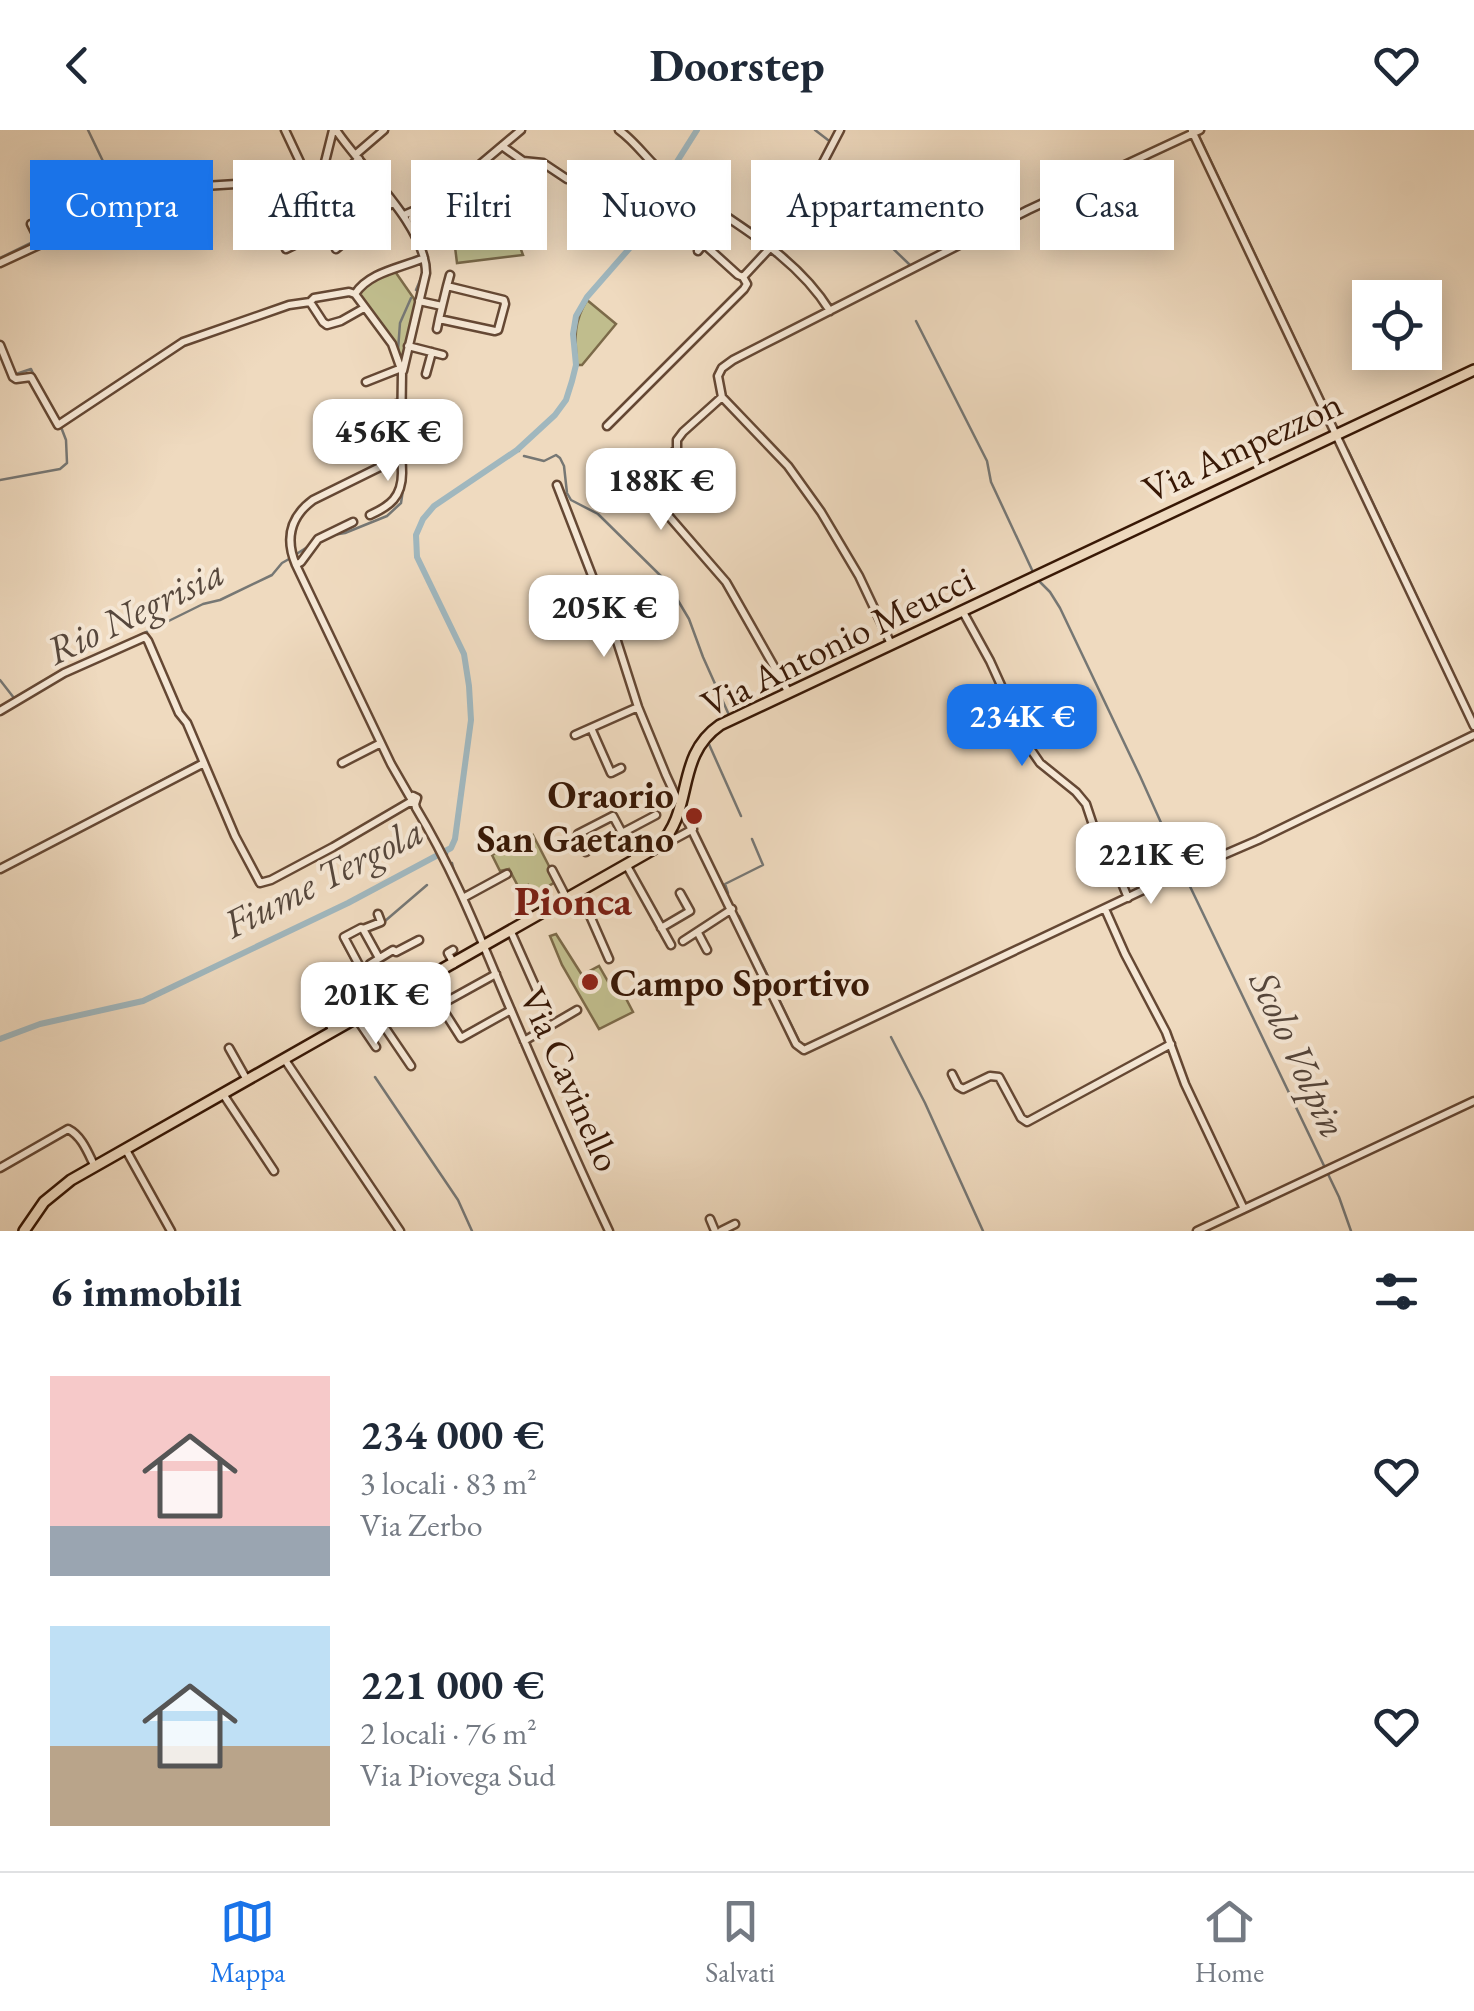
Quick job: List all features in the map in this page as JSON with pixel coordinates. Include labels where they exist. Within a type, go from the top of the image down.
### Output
[{"type":"main road","name":"Via Ampezzon","points":[[1036,577],[1474,370]]},
{"type":"main road","name":"Via Antonio Meucci","points":[[24,1231],[63,1186],[568,900],[664,841],[681,807],[691,760],[707,735],[730,720],[1036,577]]},
{"type":"street","points":[[285,130],[299,160]]},
{"type":"street","points":[[354,160],[384,130]]},
{"type":"street","points":[[619,130],[668,176],[751,234]]},
{"type":"street","points":[[824,160],[840,130]]},
{"type":"street","points":[[404,215],[435,202],[517,131]]},
{"type":"street","points":[[891,644],[860,576],[821,512],[788,466],[722,397],[718,376],[722,368],[1028,210],[1195,131],[1474,726]]},
{"type":"street","points":[[335,133],[359,160]]},
{"type":"street","points":[[327,160],[335,133]]},
{"type":"street","points":[[502,146],[523,161],[543,163],[567,178]]},
{"type":"street","points":[[391,199],[404,215],[424,258],[426,273],[401,370]]},
{"type":"street","points":[[0,263],[30,246]]},
{"type":"street","points":[[607,426],[747,284],[706,246],[698,251]]},
{"type":"street","points":[[743,277],[766,250]]},
{"type":"street","points":[[773,250],[800,272],[830,311]]},
{"type":"street","points":[[356,294],[360,287],[390,270],[424,258]]},
{"type":"street","points":[[437,329],[450,276]]},
{"type":"street","points":[[439,319],[494,332],[499,329],[506,303],[447,286]]},
{"type":"street","points":[[0,345],[13,377],[31,377],[58,425],[183,342],[314,298],[356,294],[392,344],[401,370],[402,435],[392,460],[314,500],[298,513],[289,537],[296,565],[318,539],[353,522]]},
{"type":"street","points":[[420,299],[442,304]]},
{"type":"street","points":[[310,302],[327,325],[364,308]]},
{"type":"street","points":[[408,346],[444,354]]},
{"type":"street","points":[[426,374],[432,352]]},
{"type":"street","points":[[366,382],[401,370]]},
{"type":"street","points":[[722,397],[683,432],[677,449],[640,484],[726,582],[788,693]]},
{"type":"street","points":[[373,409],[402,403]]},
{"type":"street","points":[[370,515],[396,498],[402,471],[398,450]]},
{"type":"street","points":[[392,460],[402,471]]},
{"type":"street","points":[[558,484],[666,776],[800,1049],[1258,840],[1474,735]]},
{"type":"street","name":"Via Cavinello","points":[[296,565],[381,743],[464,898],[608,1231]]},
{"type":"street","points":[[963,612],[1035,756],[1086,804],[1102,849],[1128,898]]},
{"type":"street","points":[[0,711],[64,673],[144,637],[260,882],[333,847],[411,801]]},
{"type":"street","points":[[575,736],[638,707]]},
{"type":"street","points":[[591,728],[612,773],[621,768]]},
{"type":"street","points":[[342,763],[381,743]]},
{"type":"street","points":[[0,870],[204,764]]},
{"type":"street","points":[[622,833],[656,815]]},
{"type":"street","points":[[586,852],[578,834],[613,816],[670,945]]},
{"type":"street","points":[[664,841],[693,829]]},
{"type":"street","points":[[552,870],[568,900]]},
{"type":"street","points":[[464,898],[507,874]]},
{"type":"street","points":[[580,893],[609,959]]},
{"type":"street","points":[[661,928],[690,911],[680,893]]},
{"type":"street","points":[[683,942],[732,909]]},
{"type":"street","points":[[1105,909],[1171,1044],[1185,1084],[1244,1209]]},
{"type":"street","points":[[375,981],[367,981],[344,939],[345,935],[381,922],[378,914]]},
{"type":"street","points":[[363,930],[379,958]]},
{"type":"street","points":[[511,932],[544,1006]]},
{"type":"street","points":[[698,932],[708,950]]},
{"type":"street","points":[[386,1002],[368,968],[371,962],[419,940]]},
{"type":"street","points":[[453,950],[448,953],[454,964]]},
{"type":"street","points":[[431,961],[438,973]]},
{"type":"street","points":[[440,1004],[496,974]]},
{"type":"street","points":[[426,980],[462,1038],[511,1010]]},
{"type":"street","points":[[316,994],[333,1032]]},
{"type":"street","points":[[373,1010],[411,1066]]},
{"type":"street","points":[[524,1041],[577,1010]]},
{"type":"street","points":[[357,1019],[376,1047]]},
{"type":"street","points":[[952,1074],[964,1090],[990,1076],[999,1077],[1027,1122],[1171,1044]]},
{"type":"street","points":[[229,1048],[247,1081]]},
{"type":"street","points":[[284,1060],[398,1229]]},
{"type":"street","points":[[223,1094],[274,1171]]},
{"type":"street","points":[[1197,1231],[1474,1101]]},
{"type":"street","points":[[0,1168],[68,1129],[82,1142],[95,1167]]},
{"type":"street","points":[[126,1150],[171,1231]]},
{"type":"street","points":[[710,1220],[718,1231],[734,1224]]},
{"type":"shaded area","points":[[455,250],[521,250],[523,255],[457,263]]},
{"type":"shaded area","points":[[394,270],[417,303],[403,360],[359,292]]},
{"type":"shaded area","points":[[587,300],[616,324],[582,365],[577,365],[576,331]]},
{"type":"shaded area","points":[[533,835],[557,881],[533,895],[528,885],[520,890],[509,869],[500,871],[492,855]]},
{"type":"shaded area","name":"Campo Sportivo","points":[[556,934],[582,975],[599,966],[614,992],[621,989],[633,1012],[599,1029],[562,965],[550,936]]},
{"type":"waterway","points":[[0,258],[104,207],[123,203],[88,130]]},
{"type":"waterway","name":"Fiume Tergola","points":[[0,1039],[40,1024],[143,1001],[348,903],[451,848],[471,720],[469,686],[464,654],[417,557],[416,535],[434,506],[517,450],[566,400],[576,365],[576,316],[587,297],[635,242],[654,198],[697,130]]},
{"type":"waterway","name":"Scolo Volpin","points":[[815,130],[828,140]]},
{"type":"waterway","points":[[1198,134],[1338,430]]},
{"type":"waterway","name":"Scolo Volpin","points":[[894,250],[910,265]]},
{"type":"waterway","name":"Rio Negrisia","points":[[416,290],[421,278]]},
{"type":"waterway","name":"Rio Negrisia","points":[[398,350],[400,323],[411,298]]},
{"type":"waterway","name":"Scolo Volpin","points":[[916,321],[987,461],[991,482],[1033,572]]},
{"type":"waterway","points":[[11,365],[16,374],[31,369],[40,388]]},
{"type":"waterway","points":[[0,480],[60,469],[67,463],[61,427]]},
{"type":"waterway","points":[[1348,450],[1474,718]]},
{"type":"waterway","points":[[524,456],[544,461],[556,455],[560,458],[571,500],[598,514],[667,582],[689,619],[729,715]]},
{"type":"waterway","name":"Rio Negrisia","points":[[316,545],[387,516],[401,503],[404,483]]},
{"type":"waterway","name":"Rio Negrisia","points":[[298,553],[309,546]]},
{"type":"waterway","name":"Rio Negrisia","points":[[116,647],[272,575],[289,559]]},
{"type":"waterway","name":"Scolo Volpin","points":[[1038,580],[1060,608],[1339,1197],[1351,1231]]},
{"type":"waterway","points":[[0,680],[14,698]]},
{"type":"waterway","name":"Rio Negrisia","points":[[9,702],[45,680]]},
{"type":"waterway","points":[[708,742],[741,816]]},
{"type":"waterway","points":[[48,841],[200,760]]},
{"type":"waterway","points":[[728,893],[725,884],[763,865],[752,839]]},
{"type":"waterway","points":[[452,863],[454,871]]},
{"type":"waterway","points":[[385,921],[427,885]]},
{"type":"waterway","points":[[739,916],[801,1045]]},
{"type":"waterway","points":[[341,940],[362,979]]},
{"type":"waterway","points":[[891,1037],[983,1231]]},
{"type":"waterway","points":[[375,1077],[458,1200],[472,1231]]},
{"type":"place","name":"Oraorio San Gaetano","points":[[694,816]]},
{"type":"place","name":"Campo Sportivo","points":[[590,982]]},
{"type":"district","name":"Pionca","points":[[573,900]]}]
